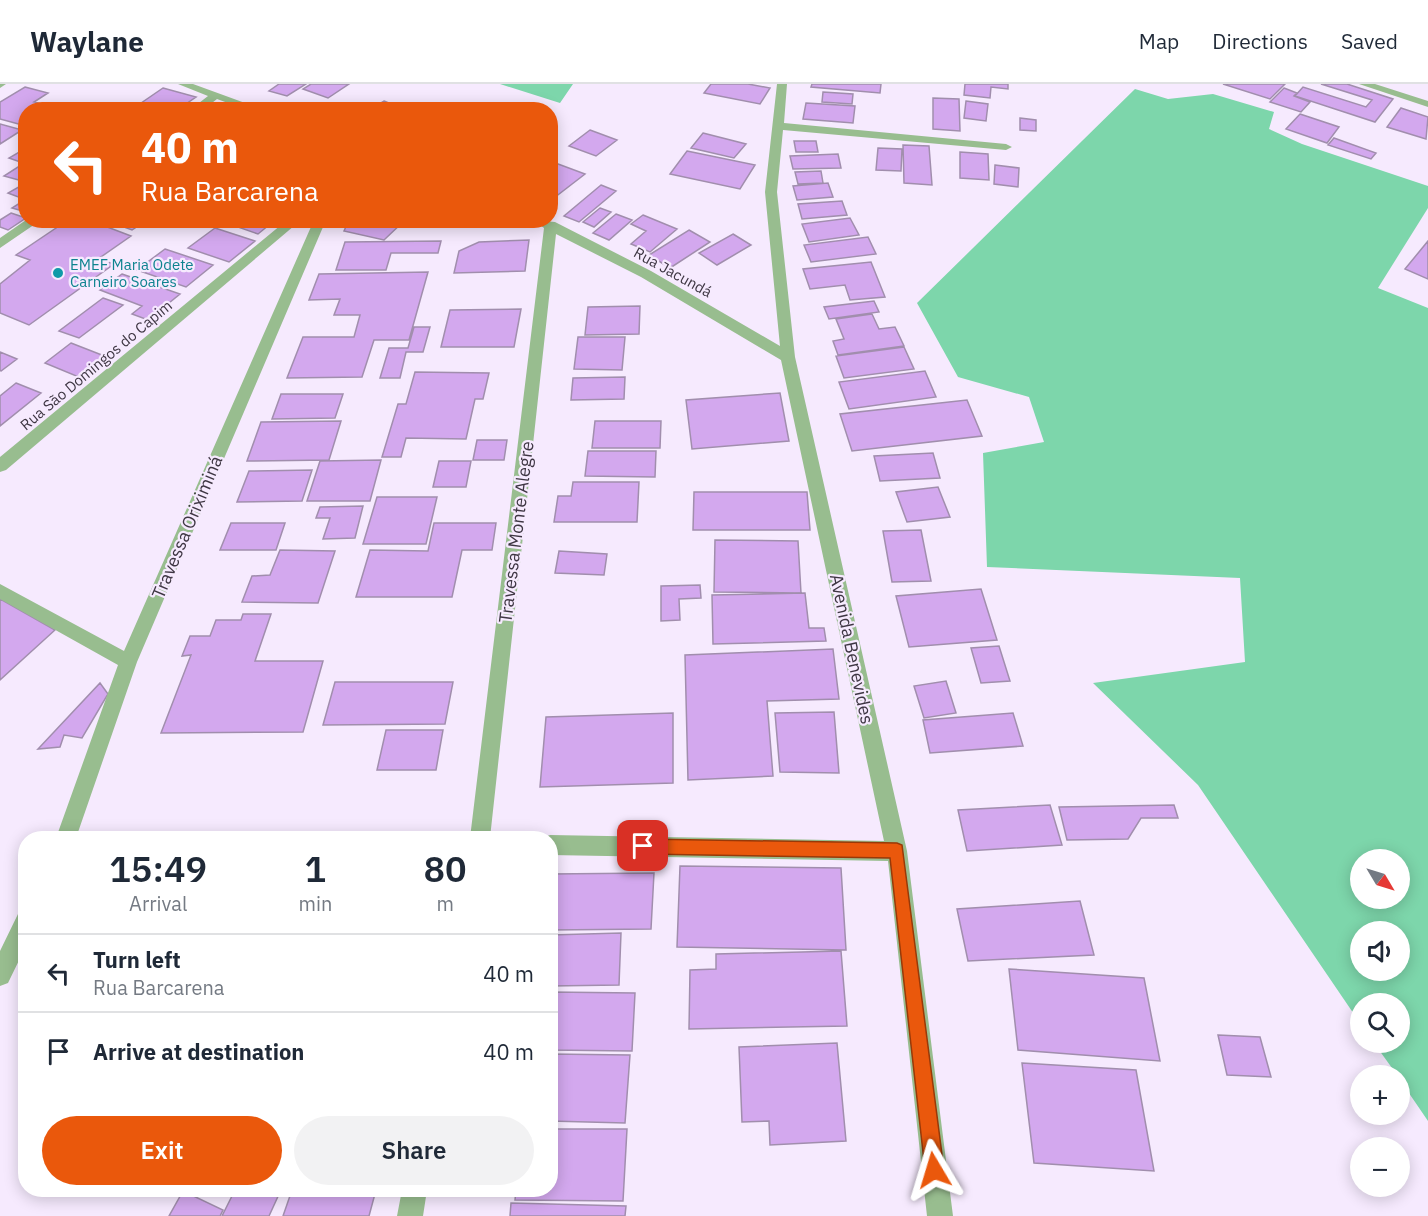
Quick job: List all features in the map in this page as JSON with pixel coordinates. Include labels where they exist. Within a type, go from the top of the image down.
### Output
[{"type":"street","points":[[183,84],[236,102]]},
{"type":"street","name":"Avenida Benevides","points":[[782,84],[771,192],[788,357],[897,851],[940,1216]]},
{"type":"street","points":[[1364,84],[1428,104]]},
{"type":"street","points":[[206,102],[216,95]]},
{"type":"street","points":[[778,126],[1006,147]]},
{"type":"street","points":[[0,244],[23,228]]},
{"type":"street","name":"Rua São Domingos do Capim","points":[[0,466],[285,228]]},
{"type":"street","name":"Travessa Oriximiná","points":[[68,831],[128,662],[317,228]]},
{"type":"street","name":"Travessa Monte Alegre","points":[[481,831],[544,228]]},
{"type":"street","name":"Rua Jacundá","points":[[555,228],[646,274],[788,357]]},
{"type":"street","points":[[0,591],[128,662]]},
{"type":"street","points":[[558,845],[897,851]]},
{"type":"street","points":[[0,975],[18,938]]},
{"type":"street","points":[[410,1216],[414,1197]]},
{"type":"green space","points":[[500,84],[573,84],[560,103]]},
{"type":"green space","points":[[1135,89],[1168,99],[1213,94],[1274,112],[1269,129],[1302,144],[1428,186],[1428,208],[1378,288],[1428,308],[1428,1121],[1410,1095],[1410,1065],[1390,1065],[1381,1053],[1410,1053],[1410,993],[1350,993],[1350,1008],[1198,785],[1093,683],[1245,662],[1240,578],[987,567],[983,453],[1044,442],[1029,397],[958,377],[917,303]]},
{"type":"building","points":[[279,84],[306,84],[287,96],[269,91]]},
{"type":"building","points":[[311,84],[349,84],[328,98],[303,89]]},
{"type":"building","points":[[711,84],[748,84],[770,88],[760,104],[704,93]]},
{"type":"building","points":[[812,84],[881,84],[880,93],[811,87]]},
{"type":"building","points":[[965,84],[1008,84],[1008,89],[991,87],[990,98],[964,95]]},
{"type":"building","points":[[1223,84],[1285,84],[1270,99]]},
{"type":"building","points":[[1321,84],[1347,84],[1393,99],[1375,122],[1295,96],[1303,87],[1366,107],[1372,100]]},
{"type":"building","points":[[25,87],[48,93],[34,102],[18,102],[18,124],[0,119],[0,102]]},
{"type":"building","points":[[163,88],[196,97],[189,102],[143,102]]},
{"type":"building","points":[[1284,88],[1297,93],[1294,96],[1310,102],[1301,112],[1270,102]]},
{"type":"building","points":[[823,92],[853,94],[852,104],[822,102]]},
{"type":"building","points":[[933,98],[959,99],[960,131],[933,129]]},
{"type":"building","points":[[966,101],[988,104],[986,121],[964,118]]},
{"type":"building","points":[[806,103],[855,106],[853,123],[803,119]]},
{"type":"building","points":[[1401,108],[1428,117],[1426,139],[1387,127]]},
{"type":"building","points":[[1300,114],[1339,127],[1327,143],[1286,129]]},
{"type":"building","points":[[1020,118],[1036,120],[1036,131],[1020,130]]},
{"type":"building","points":[[0,124],[18,129],[18,133],[0,144]]},
{"type":"building","points":[[590,130],[617,140],[596,156],[569,146]]},
{"type":"building","points":[[703,133],[746,144],[734,158],[691,148]]},
{"type":"building","points":[[1334,138],[1376,153],[1371,159],[1328,145]]},
{"type":"building","points":[[794,141],[816,141],[818,152],[796,152]]},
{"type":"building","points":[[903,145],[929,146],[932,185],[904,183]]},
{"type":"building","points":[[878,148],[902,149],[901,171],[876,170]]},
{"type":"building","points":[[687,151],[755,165],[740,189],[670,174]]},
{"type":"building","points":[[960,152],[988,154],[989,180],[960,178]]},
{"type":"building","points":[[18,153],[18,161],[9,158]]},
{"type":"building","points":[[838,154],[841,168],[793,169],[790,156]]},
{"type":"building","points":[[558,164],[585,174],[558,195]]},
{"type":"building","points":[[995,165],[1019,168],[1018,187],[994,184]]},
{"type":"building","points":[[18,167],[18,180],[4,176]]},
{"type":"building","points":[[821,171],[823,183],[798,184],[795,172]]},
{"type":"building","points":[[828,183],[833,197],[797,200],[793,186]]},
{"type":"building","points":[[601,185],[616,191],[579,222],[564,216]]},
{"type":"building","points":[[18,187],[18,197],[8,193]]},
{"type":"building","points":[[842,201],[847,215],[802,219],[798,204]]},
{"type":"building","points":[[600,208],[611,212],[594,227],[583,222]]},
{"type":"building","points":[[11,213],[18,215],[18,223],[8,230],[0,227],[0,220]]},
{"type":"building","points":[[616,214],[632,220],[609,240],[593,233]]},
{"type":"building","points":[[643,215],[677,229],[650,252],[631,244],[646,231],[631,224]]},
{"type":"building","points":[[850,218],[859,235],[809,242],[802,224]]},
{"type":"building","name":"EMEF Maria Odete Carneiro Soares","points":[[56,228],[110,228],[131,236],[98,259],[114,264],[29,325],[0,313],[0,284],[30,260],[16,255]]},
{"type":"building","points":[[215,228],[255,241],[229,262],[188,248]]},
{"type":"building","points":[[241,228],[265,228],[258,234]]},
{"type":"building","points":[[345,228],[397,228],[384,240],[344,231]]},
{"type":"building","points":[[689,230],[710,242],[670,268],[649,255]]},
{"type":"building","points":[[733,234],[751,245],[717,265],[699,253]]},
{"type":"building","points":[[868,237],[876,254],[811,262],[804,245]]},
{"type":"building","points":[[529,240],[525,271],[454,273],[459,251],[479,242]]},
{"type":"building","points":[[441,241],[438,253],[391,253],[386,270],[336,270],[345,242]]},
{"type":"building","points":[[1428,241],[1428,279],[1405,269]]},
{"type":"building","points":[[165,249],[213,265],[186,287],[137,270]]},
{"type":"building","points":[[871,262],[885,297],[850,300],[845,285],[810,289],[803,269]]},
{"type":"building","points":[[428,272],[409,340],[374,340],[362,377],[287,378],[303,337],[354,337],[360,315],[334,315],[340,299],[309,300],[319,274]]},
{"type":"building","points":[[122,274],[180,294],[148,320],[132,314],[142,306],[100,290]]},
{"type":"building","points":[[103,298],[123,305],[79,338],[59,331]]},
{"type":"building","points":[[874,301],[879,312],[829,319],[824,307]]},
{"type":"building","points":[[640,306],[639,334],[585,335],[588,307]]},
{"type":"building","points":[[521,309],[514,347],[441,347],[450,310]]},
{"type":"building","points":[[872,314],[879,329],[895,327],[904,346],[838,355],[833,341],[844,339],[836,319]]},
{"type":"building","points":[[414,327],[430,327],[423,352],[406,352],[400,378],[380,378],[389,348],[408,348]]},
{"type":"building","points":[[578,337],[625,337],[622,370],[574,369]]},
{"type":"building","points":[[71,343],[107,357],[81,378],[45,363]]},
{"type":"building","points":[[904,347],[914,369],[844,378],[836,356]]},
{"type":"building","points":[[0,352],[17,359],[1,371],[0,370]]},
{"type":"building","points":[[925,371],[936,397],[849,409],[839,382]]},
{"type":"building","points":[[415,372],[489,373],[483,399],[475,399],[466,439],[406,438],[401,457],[382,457],[398,404],[406,404]]},
{"type":"building","points":[[625,377],[624,399],[571,400],[573,378]]},
{"type":"building","points":[[16,383],[41,393],[0,426],[0,396]]},
{"type":"building","points":[[780,393],[789,441],[692,449],[686,400]]},
{"type":"building","points":[[281,394],[343,394],[335,418],[272,419]]},
{"type":"building","points":[[967,400],[982,436],[852,451],[840,414]]},
{"type":"building","points":[[341,421],[329,460],[247,461],[261,422]]},
{"type":"building","points":[[595,421],[661,421],[660,448],[592,448]]},
{"type":"building","points":[[477,440],[507,440],[504,460],[473,460]]},
{"type":"building","points":[[588,451],[656,451],[655,477],[585,476]]},
{"type":"building","points":[[933,453],[940,478],[880,481],[874,456]]},
{"type":"building","points":[[381,460],[370,501],[307,501],[320,461]]},
{"type":"building","points":[[439,461],[471,461],[466,487],[433,487]]},
{"type":"building","points":[[312,470],[302,501],[237,502],[249,471]]},
{"type":"building","points":[[573,482],[639,482],[637,522],[554,522],[558,496],[571,496]]},
{"type":"building","points":[[938,487],[950,517],[907,522],[896,492]]},
{"type":"building","points":[[694,492],[807,492],[810,530],[693,530]]},
{"type":"building","points":[[377,497],[437,497],[426,544],[363,544]]},
{"type":"building","points":[[363,506],[355,538],[323,539],[330,518],[316,518],[320,507]]},
{"type":"building","points":[[231,523],[285,523],[276,550],[220,550]]},
{"type":"building","points":[[434,523],[496,523],[492,550],[462,550],[452,597],[356,597],[370,550],[428,551]]},
{"type":"building","points":[[921,530],[931,581],[892,582],[883,531]]},
{"type":"building","points":[[715,540],[798,541],[801,593],[714,592]]},
{"type":"building","points":[[280,550],[335,551],[318,603],[242,602],[252,576],[270,575]]},
{"type":"building","points":[[559,551],[607,554],[604,575],[555,573]]},
{"type":"building","points":[[700,585],[701,598],[679,599],[680,620],[661,621],[661,586]]},
{"type":"building","points":[[981,589],[997,640],[909,647],[896,596]]},
{"type":"building","points":[[805,593],[809,628],[824,628],[826,641],[713,644],[712,595]]},
{"type":"building","points":[[0,599],[55,630],[0,680]]},
{"type":"building","points":[[243,614],[271,614],[255,661],[323,661],[303,732],[161,733],[191,655],[182,656],[190,636],[210,636],[216,620],[241,620]]},
{"type":"building","points":[[999,646],[1010,681],[981,683],[971,648]]},
{"type":"building","points":[[833,649],[839,699],[767,701],[773,776],[688,780],[685,655]]},
{"type":"building","points":[[946,681],[956,713],[924,718],[914,686]]},
{"type":"building","points":[[335,682],[453,682],[445,724],[323,725]]},
{"type":"building","points":[[100,683],[108,694],[82,738],[64,735],[60,747],[38,749]]},
{"type":"building","points":[[834,712],[839,773],[780,772],[775,713]]},
{"type":"building","points":[[673,713],[673,783],[540,787],[546,717]]},
{"type":"building","points":[[1013,713],[1023,746],[930,753],[923,720]]},
{"type":"building","points":[[386,730],[443,730],[436,770],[377,770]]},
{"type":"building","points":[[1050,805],[1062,845],[967,851],[958,810]]},
{"type":"building","points":[[1174,805],[1178,818],[1141,818],[1128,839],[1067,840],[1059,807]]},
{"type":"building","points":[[680,866],[841,868],[846,950],[677,947]]},
{"type":"building","points":[[654,873],[651,929],[558,930],[558,874]]},
{"type":"building","points":[[1080,901],[1094,955],[968,961],[957,909]]},
{"type":"building","points":[[621,933],[619,985],[558,986],[558,935]]},
{"type":"building","points":[[841,951],[847,1026],[689,1029],[690,970],[716,969],[716,954]]},
{"type":"building","points":[[1009,969],[1144,978],[1160,1061],[1018,1050]]},
{"type":"building","points":[[558,992],[635,993],[632,1051],[558,1050]]},
{"type":"building","points":[[1218,1035],[1260,1037],[1271,1077],[1227,1075]]},
{"type":"building","points":[[837,1043],[846,1141],[770,1145],[769,1121],[742,1122],[739,1047]]},
{"type":"building","points":[[558,1054],[630,1055],[625,1123],[558,1121]]},
{"type":"building","points":[[1022,1063],[1136,1070],[1154,1171],[1034,1163]]},
{"type":"building","points":[[558,1129],[627,1129],[623,1201],[515,1200],[515,1197],[558,1197]]},
{"type":"building","points":[[180,1197],[196,1197],[223,1210],[220,1216],[169,1216]]},
{"type":"building","points":[[232,1197],[278,1197],[269,1216],[222,1216]]},
{"type":"building","points":[[290,1197],[374,1197],[369,1216],[283,1216]]},
{"type":"building","points":[[511,1203],[626,1206],[625,1216],[510,1216]]},
{"type":"place","name":"EMEF Maria Odete Carneiro Soares","points":[[58,273]]},
{"type":"route","points":[[643,846],[897,851],[934,1170]]}]
